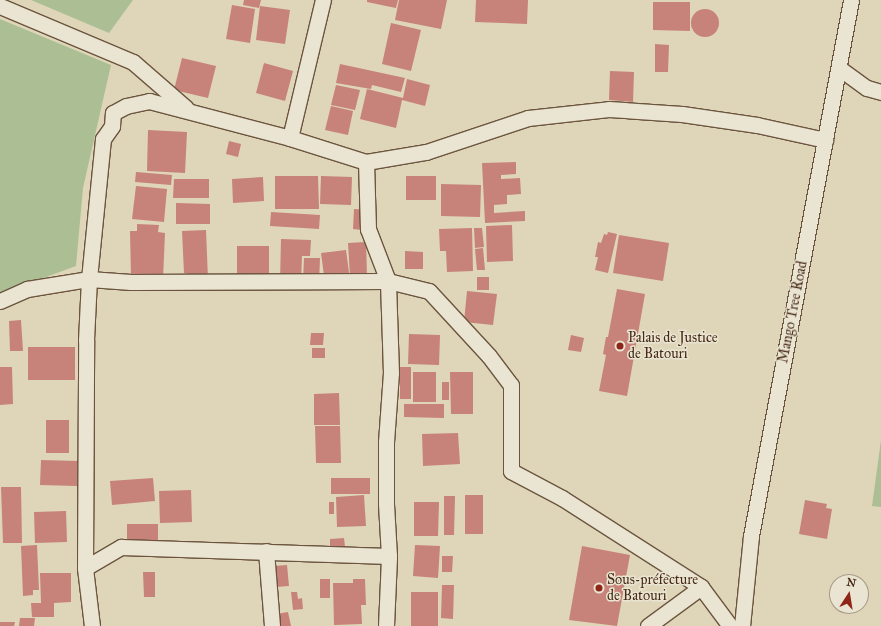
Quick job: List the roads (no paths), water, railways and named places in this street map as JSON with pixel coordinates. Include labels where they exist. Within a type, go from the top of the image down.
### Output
[{"type":"street","points":[[290,138],[323,0]]},
{"type":"street","name":"Mango Tree Road","points":[[742,626],[751,536],[851,0]]},
{"type":"street","points":[[0,6],[133,62],[188,110]]},
{"type":"street","points":[[839,68],[867,88],[881,92]]},
{"type":"street","points":[[92,626],[85,568],[89,279],[103,139],[112,126],[113,113],[126,106],[149,101],[290,138],[366,162],[426,152],[528,118],[609,109],[682,114],[757,125],[825,140]]},
{"type":"street","points":[[366,162],[368,229],[388,281],[391,373],[386,504],[389,556],[386,626]]},
{"type":"street","points":[[0,300],[27,289],[89,279],[131,282],[388,281],[429,291],[489,356],[511,385],[511,471],[562,498],[701,587],[730,626]]},
{"type":"street","points":[[85,568],[121,547],[389,556]]},
{"type":"street","points":[[266,551],[272,626]]},
{"type":"street","points":[[648,626],[701,587]]},
{"type":"place","name":"Palais de Justice de Batouri","points":[[620,346]]},
{"type":"place","name":"Sous-préfecture de Batouri","points":[[599,588]]}]
